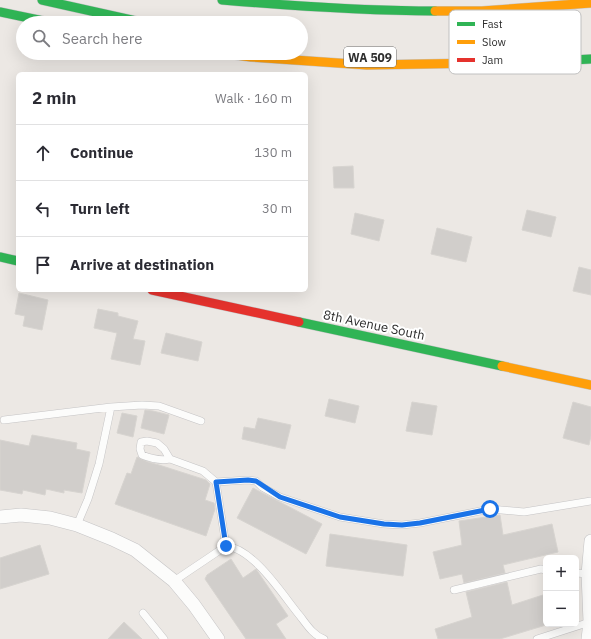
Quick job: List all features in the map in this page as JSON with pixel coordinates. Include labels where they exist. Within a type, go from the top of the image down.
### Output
[{"type":"main road","points":[[42,0],[114,16]]},
{"type":"main road","points":[[222,0],[267,4],[408,11],[449,11]]},
{"type":"main road","points":[[496,10],[591,3]]},
{"type":"main road","points":[[0,12],[19,16]]},
{"type":"main road","name":"WA 509","points":[[328,53],[449,62]]},
{"type":"main road","name":"WA 509","points":[[581,60],[591,59]]},
{"type":"main road","points":[[295,60],[367,65],[440,62]]},
{"type":"main road","points":[[0,257],[16,261]]},
{"type":"main road","name":"8th Avenue South","points":[[161,292],[591,384]]},
{"type":"street","points":[[0,517],[21,515],[50,518],[77,525],[135,550],[174,581],[194,605],[216,638]]},
{"type":"street","points":[[588,639],[590,622],[582,573],[591,541]]},
{"type":"lane","points":[[4,420],[111,407],[142,405],[159,406],[200,422]]},
{"type":"lane","points":[[77,525],[88,500],[99,464],[111,407]]},
{"type":"lane","points":[[170,459],[203,471],[216,482],[226,546]]},
{"type":"lane","points":[[216,482],[256,481],[280,497],[340,517],[384,524],[402,525],[420,523],[490,509],[524,512],[591,501]]},
{"type":"lane","points":[[174,581],[226,546],[234,547],[259,564],[312,631],[324,639]]},
{"type":"lane","points":[[454,590],[543,569]]},
{"type":"lane","points":[[143,613],[164,639]]},
{"type":"lane","points":[[537,639],[590,622]]},
{"type":"building","points":[[353,166],[354,188],[334,188],[333,167]]},
{"type":"building","points":[[527,210],[556,217],[551,237],[522,230]]},
{"type":"building","points":[[355,213],[384,220],[379,241],[351,234]]},
{"type":"building","points":[[437,228],[472,237],[466,262],[431,254]]},
{"type":"building","points":[[579,267],[591,270],[591,295],[573,291]]},
{"type":"building","points":[[19,293],[48,300],[42,330],[23,326],[25,316],[15,314]]},
{"type":"building","points":[[98,309],[118,313],[118,316],[138,321],[133,339],[145,341],[140,365],[111,359],[117,333],[94,328]]},
{"type":"building","points":[[166,333],[202,342],[198,361],[161,353]]},
{"type":"building","points":[[329,399],[359,406],[355,423],[325,416]]},
{"type":"building","points":[[412,402],[437,406],[432,435],[406,431]]},
{"type":"building","points":[[573,402],[591,407],[591,436],[589,445],[563,438]]},
{"type":"building","points":[[145,410],[169,415],[164,434],[141,428]]},
{"type":"building","points":[[122,413],[137,416],[133,437],[117,433]]},
{"type":"building","points":[[258,418],[291,425],[285,449],[242,439],[244,427],[255,429]]},
{"type":"building","points":[[32,435],[77,443],[76,449],[90,452],[82,493],[64,490],[64,493],[46,489],[45,495],[23,490],[22,494],[0,490],[0,440],[29,446]]},
{"type":"building","points":[[137,457],[148,462],[206,480],[210,484],[205,500],[214,503],[215,509],[206,536],[115,504],[127,473],[131,474]]},
{"type":"building","points":[[253,488],[322,524],[306,554],[237,518]]},
{"type":"building","points":[[500,515],[503,535],[552,524],[558,552],[503,565],[505,573],[464,583],[462,574],[440,579],[433,552],[462,545],[459,521]]},
{"type":"building","points":[[330,534],[407,545],[403,576],[326,566]]},
{"type":"building","points":[[40,545],[49,574],[0,589],[0,558]]},
{"type":"building","points":[[231,559],[243,578],[256,569],[288,616],[276,624],[286,639],[246,639],[205,579],[207,575]]},
{"type":"building","points":[[507,582],[512,605],[543,595],[543,626],[500,639],[438,639],[435,629],[472,617],[466,592]]},
{"type":"building","points":[[124,622],[142,639],[108,639]]},
{"type":"traffic: fast","points":[[42,0],[114,16]]},
{"type":"traffic: fast","points":[[222,0],[328,8],[435,11]]},
{"type":"traffic: fast","points":[[0,12],[19,16]]},
{"type":"traffic: fast","points":[[581,60],[591,59]]},
{"type":"traffic: fast","points":[[0,257],[16,261]]},
{"type":"traffic: fast","points":[[299,322],[502,366]]},
{"type":"traffic: slow","points":[[496,10],[591,3]]},
{"type":"traffic: slow","points":[[435,11],[449,11]]},
{"type":"traffic: slow","points":[[294,60],[367,65],[449,64]]},
{"type":"traffic: slow","points":[[502,366],[591,385]]},
{"type":"traffic: jam","points":[[161,292],[299,322]]},
{"type":"route","points":[[226,546],[216,482],[256,481],[280,497],[340,517],[384,524],[402,525],[420,523],[490,509]]}]
